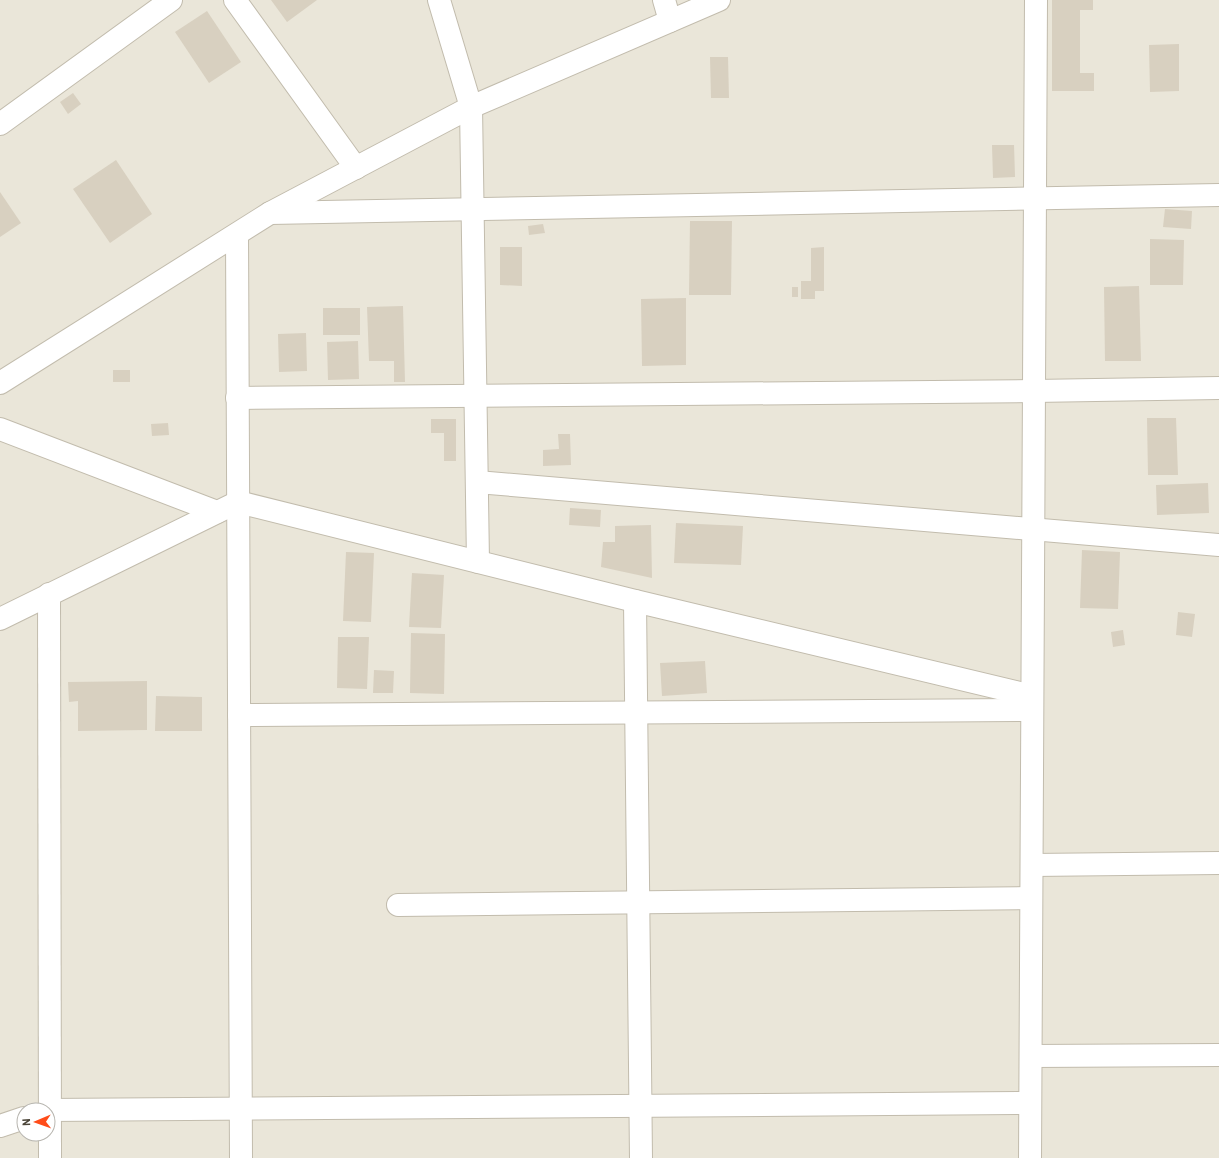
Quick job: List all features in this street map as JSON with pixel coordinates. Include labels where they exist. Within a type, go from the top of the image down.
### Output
[{"type":"street","points":[[0,124],[171,0]]},
{"type":"street","points":[[235,0],[356,168]]},
{"type":"street","points":[[439,0],[471,107],[478,562]]},
{"type":"street","points":[[664,0],[670,21]]},
{"type":"street","points":[[0,383],[270,213],[471,107],[719,0]]},
{"type":"street","points":[[1030,1158],[1036,0]]},
{"type":"street","points":[[270,213],[1219,195]]},
{"type":"street","points":[[236,235],[241,1158]]},
{"type":"street","points":[[237,398],[1034,392],[1219,388]]},
{"type":"street","points":[[0,429],[217,512]]},
{"type":"street","points":[[477,482],[1219,545]]},
{"type":"street","points":[[0,619],[238,502],[635,601],[1032,703]]},
{"type":"street","points":[[49,594],[49,1102]]},
{"type":"street","points":[[635,601],[641,1158]]},
{"type":"street","points":[[239,715],[637,712],[1032,703]]},
{"type":"street","points":[[1032,865],[1219,863]]},
{"type":"street","points":[[398,905],[1031,898]]},
{"type":"street","points":[[1031,1056],[1219,1055]]},
{"type":"street","points":[[56,1110],[1030,1103]]},
{"type":"street","points":[[0,1126],[16,1121]]},
{"type":"street","points":[[50,1142],[50,1158]]},
{"type":"shaded area","points":[[0,0],[1219,0],[1219,1158],[0,1158]]},
{"type":"building","points":[[271,0],[317,0],[287,22]]},
{"type":"building","points":[[1052,0],[1093,0],[1093,10],[1080,10],[1080,73],[1094,73],[1094,91],[1052,91]]},
{"type":"building","points":[[207,11],[241,62],[209,83],[175,32]]},
{"type":"building","points":[[1179,44],[1179,91],[1150,92],[1149,45]]},
{"type":"building","points":[[710,57],[728,57],[729,98],[711,98]]},
{"type":"building","points":[[73,93],[81,104],[68,114],[60,102]]},
{"type":"building","points":[[992,145],[1014,145],[1015,177],[993,178]]},
{"type":"building","points":[[116,160],[152,214],[110,243],[73,189]]},
{"type":"building","points":[[0,192],[21,223],[0,237]]},
{"type":"building","points":[[1165,209],[1192,211],[1191,229],[1163,227]]},
{"type":"building","points":[[690,221],[732,221],[731,295],[689,295]]},
{"type":"building","points":[[543,224],[545,233],[529,235],[528,226]]},
{"type":"building","points":[[1150,239],[1184,240],[1183,285],[1150,285]]},
{"type":"building","points":[[500,247],[522,247],[522,286],[500,285]]},
{"type":"building","points":[[824,247],[824,291],[815,291],[815,299],[801,299],[801,281],[811,281],[811,248]]},
{"type":"building","points":[[1139,286],[1141,361],[1105,361],[1104,287]]},
{"type":"building","points":[[792,287],[798,287],[798,297],[792,297]]},
{"type":"building","points":[[686,298],[686,365],[642,366],[641,299]]},
{"type":"building","points":[[403,306],[405,382],[394,382],[394,361],[369,361],[367,307]]},
{"type":"building","points":[[323,308],[360,308],[360,335],[323,335]]},
{"type":"building","points":[[306,333],[307,371],[279,372],[278,334]]},
{"type":"building","points":[[358,341],[359,379],[328,380],[327,342]]},
{"type":"building","points":[[113,370],[130,370],[130,382],[113,382]]},
{"type":"building","points":[[1147,418],[1176,418],[1178,475],[1148,475]]},
{"type":"building","points":[[431,419],[456,419],[456,461],[444,461],[444,433],[431,433]]},
{"type":"building","points":[[168,423],[169,435],[152,436],[151,424]]},
{"type":"building","points":[[558,434],[570,434],[571,465],[543,466],[543,450],[559,449]]},
{"type":"building","points":[[1208,483],[1209,513],[1157,515],[1156,485]]},
{"type":"building","points":[[570,508],[601,510],[600,527],[569,525]]},
{"type":"building","points":[[676,523],[743,526],[741,565],[674,563]]},
{"type":"building","points":[[651,525],[652,578],[601,567],[603,542],[615,542],[615,526]]},
{"type":"building","points":[[1082,550],[1120,552],[1118,609],[1080,608]]},
{"type":"building","points":[[346,552],[374,553],[371,622],[343,621]]},
{"type":"building","points":[[412,573],[444,575],[441,628],[409,627]]},
{"type":"building","points":[[1178,612],[1195,614],[1192,637],[1176,635]]},
{"type":"building","points":[[1123,630],[1125,645],[1113,647],[1111,632]]},
{"type":"building","points":[[411,633],[445,634],[444,694],[410,693]]},
{"type":"building","points":[[338,637],[369,637],[367,689],[337,688]]},
{"type":"building","points":[[705,661],[707,693],[662,696],[660,663]]},
{"type":"building","points":[[374,670],[394,671],[393,693],[373,693]]},
{"type":"building","points":[[147,681],[147,730],[78,731],[78,701],[69,702],[68,682]]},
{"type":"building","points":[[156,696],[202,697],[202,731],[155,731]]}]
